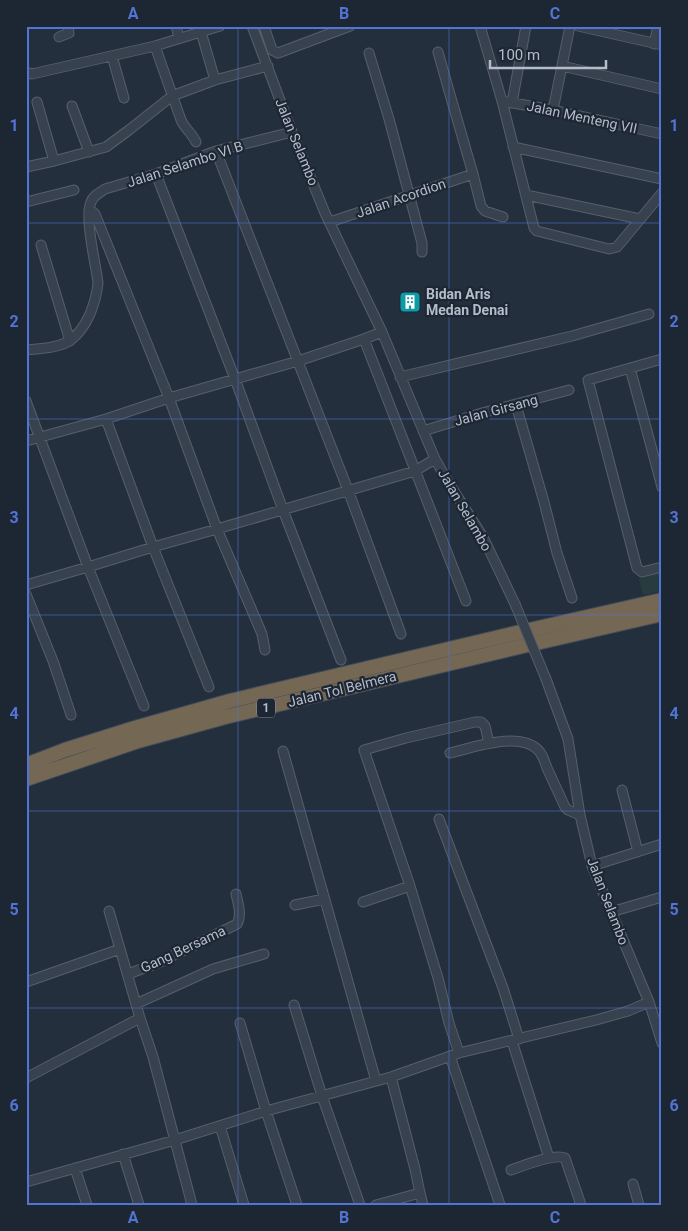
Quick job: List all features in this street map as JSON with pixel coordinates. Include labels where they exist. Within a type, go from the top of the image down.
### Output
[{"type":"highway","name":"Jalan Tol Belmera","points":[[26,765],[135,728],[230,701],[662,600]]},
{"type":"highway","name":"Jalan Tol Belmera","points":[[26,780],[138,742],[225,718],[662,614]]},
{"type":"highway","points":[[26,786],[70,764]]},
{"type":"street","points":[[58,37],[69,33],[68,26]]},
{"type":"street","points":[[176,26],[180,38]]},
{"type":"street","points":[[29,73],[32,74],[155,46],[220,26]]},
{"type":"street","name":"Jalan Selambo","points":[[252,26],[292,132],[330,222],[382,332],[435,459],[483,537],[515,604],[546,679],[568,739],[580,815],[592,866],[649,1002],[662,1043]]},
{"type":"street","points":[[264,26],[272,50],[278,53],[350,26]]},
{"type":"street","points":[[480,26],[502,101],[533,224],[537,231],[609,249],[617,246],[662,193]]},
{"type":"street","points":[[512,102],[526,26]]},
{"type":"street","points":[[553,110],[570,26]]},
{"type":"street","points":[[578,26],[612,30],[658,44],[658,26]]},
{"type":"street","points":[[200,32],[215,80]]},
{"type":"street","points":[[155,46],[185,128],[193,135],[196,142]]},
{"type":"street","points":[[438,52],[483,209],[503,217]]},
{"type":"street","points":[[369,53],[389,119],[422,243],[422,252]]},
{"type":"street","points":[[112,56],[124,98]]},
{"type":"street","points":[[26,167],[106,147],[172,96],[215,80],[268,66]]},
{"type":"street","points":[[562,66],[662,89]]},
{"type":"street","name":"Jalan Menteng VII","points":[[502,101],[662,134]]},
{"type":"street","points":[[37,102],[54,161]]},
{"type":"street","points":[[72,106],[89,152]]},
{"type":"street","name":"Jalan Selambo VI B","points":[[88,209],[91,200],[105,189],[156,174],[216,151],[292,132]]},
{"type":"street","points":[[513,147],[662,178]]},
{"type":"street","points":[[216,151],[348,490],[401,634]]},
{"type":"street","points":[[156,174],[341,660]]},
{"type":"street","name":"Jalan Acordion","points":[[330,222],[473,174]]},
{"type":"street","points":[[26,202],[74,190]]},
{"type":"street","points":[[526,194],[640,219]]},
{"type":"street","points":[[26,350],[54,347],[70,341],[84,326],[98,291],[88,209]]},
{"type":"street","points":[[88,209],[94,214],[169,398],[217,529],[262,634],[265,650]]},
{"type":"street","points":[[41,245],[70,341]]},
{"type":"street","points":[[400,377],[572,336],[650,314]]},
{"type":"street","points":[[26,441],[298,361],[382,332]]},
{"type":"street","points":[[364,339],[466,601]]},
{"type":"street","points":[[662,359],[588,380],[637,568],[642,572],[662,567]]},
{"type":"street","points":[[630,368],[662,487]]},
{"type":"street","name":"Jalan Girsang","points":[[423,431],[569,390]]},
{"type":"street","points":[[26,401],[88,567],[144,706]]},
{"type":"street","points":[[516,405],[557,553],[572,598]]},
{"type":"street","points":[[106,419],[153,546],[209,687]]},
{"type":"street","points":[[26,584],[415,471],[435,459]]},
{"type":"street","points":[[26,594],[53,661],[71,715]]},
{"type":"street","points":[[459,1053],[410,886],[364,750],[475,722],[481,722],[485,726],[489,743]]},
{"type":"street","points":[[450,752],[489,743],[518,742],[532,744],[540,752],[568,810],[580,815]]},
{"type":"street","points":[[283,751],[376,1081]]},
{"type":"street","points":[[622,790],[638,852]]},
{"type":"street","points":[[439,819],[503,988],[515,1040],[549,1158]]},
{"type":"street","points":[[592,866],[662,844]]},
{"type":"street","points":[[362,902],[410,886]]},
{"type":"street","name":"Gang Bersama","points":[[128,974],[158,963],[237,924],[239,916],[236,894]]},
{"type":"street","points":[[611,912],[662,897]]},
{"type":"street","points":[[295,905],[324,899]]},
{"type":"street","points":[[109,911],[148,1041],[192,1205]]},
{"type":"street","points":[[26,982],[120,949]]},
{"type":"street","points":[[136,1004],[213,969],[264,954]]},
{"type":"street","points":[[26,1182],[175,1140],[266,1111],[391,1077],[459,1053],[596,1020],[628,1011],[649,1002]]},
{"type":"street","points":[[294,1005],[322,1096],[360,1205]]},
{"type":"street","points":[[26,1078],[140,1018]]},
{"type":"street","points":[[240,1023],[297,1205]]},
{"type":"street","points":[[450,1056],[500,1205]]},
{"type":"street","points":[[391,1077],[416,1169],[423,1205]]},
{"type":"street","points":[[220,1126],[244,1205]]},
{"type":"street","points":[[124,1154],[139,1205]]},
{"type":"street","points":[[511,1170],[549,1158],[560,1156],[565,1158],[581,1205]]},
{"type":"street","points":[[75,1168],[87,1205]]},
{"type":"street","points":[[633,1184],[639,1205]]},
{"type":"street","points":[[376,1205],[420,1194]]},
{"type":"green space","points":[[662,572],[662,591],[643,595],[639,579]]},
{"type":"place","name":"Bidan Aris Medan Denai","points":[[410,302]]}]
